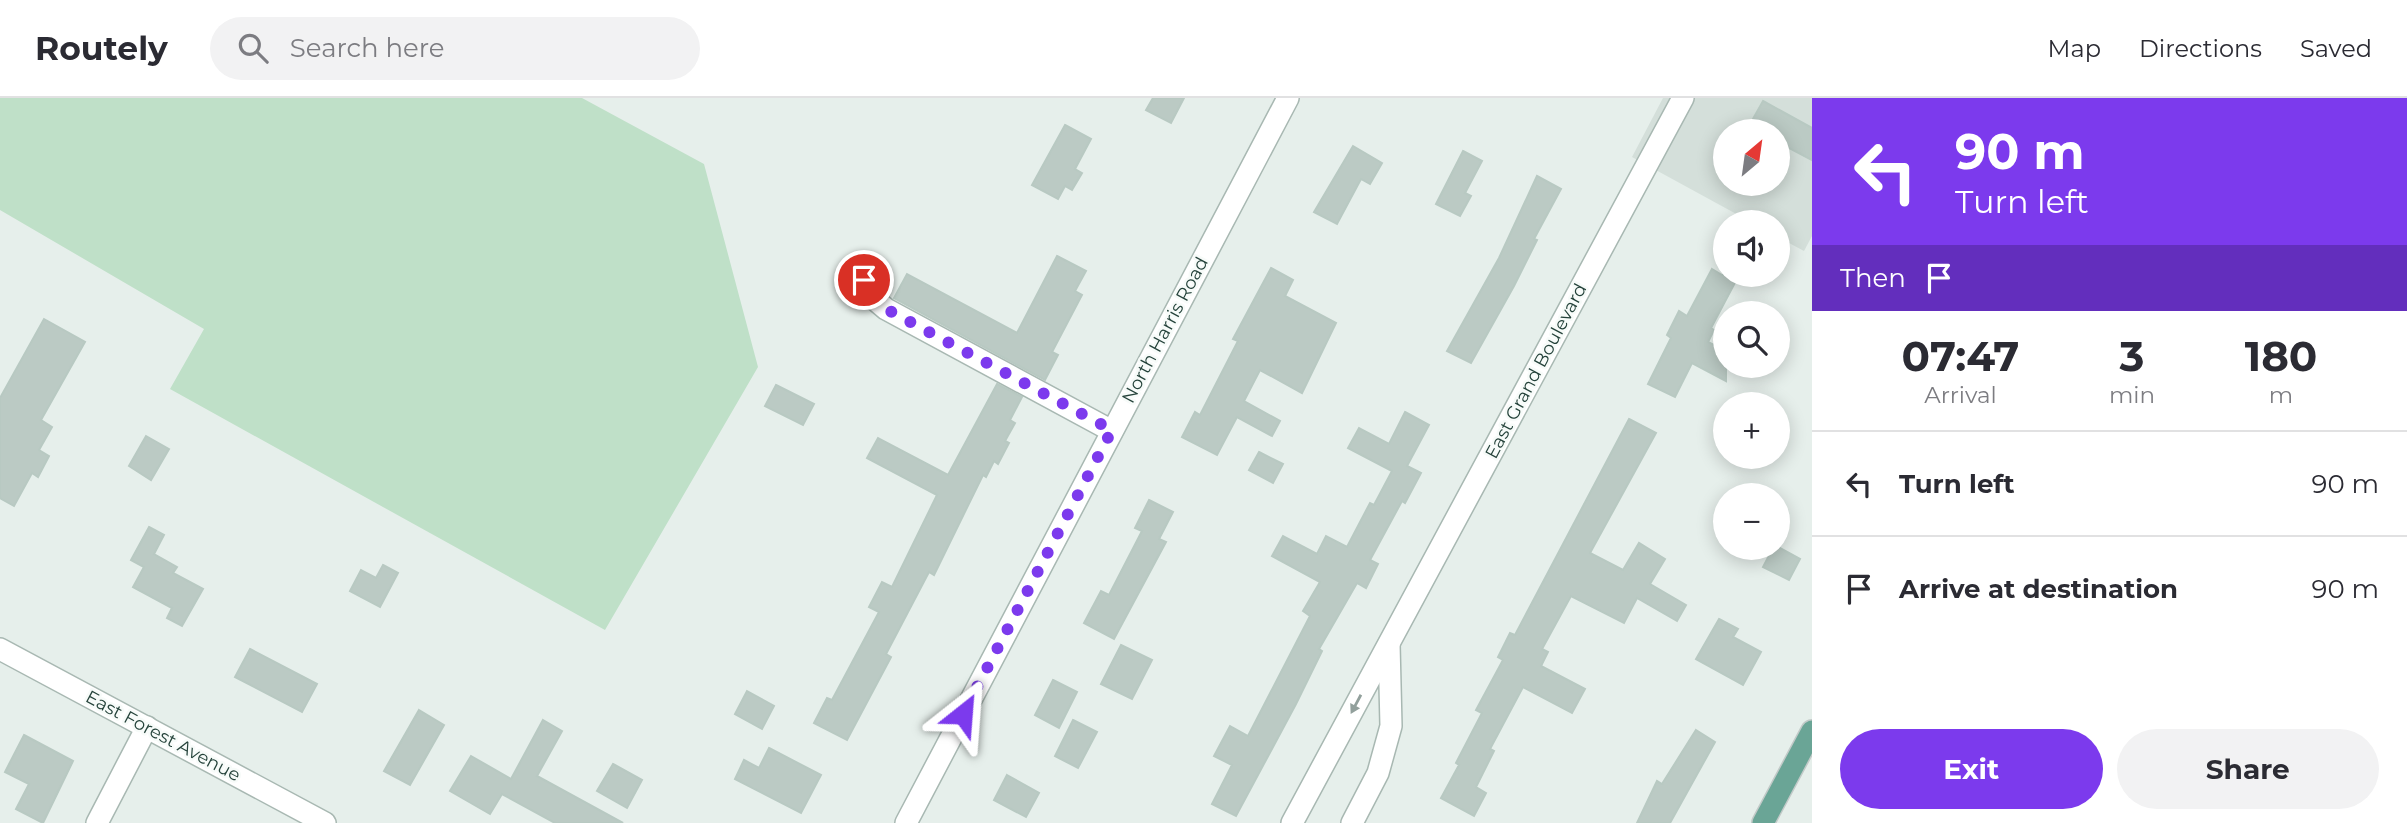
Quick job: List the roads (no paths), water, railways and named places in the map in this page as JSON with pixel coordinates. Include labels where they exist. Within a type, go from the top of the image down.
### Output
[{"type":"main road","points":[[1763,823],[1812,731]]},
{"type":"street","name":"North Harris Road","points":[[906,823],[1288,98]]},
{"type":"street","name":"East Grand Boulevard","points":[[1292,823],[1683,98]]},
{"type":"street","points":[[864,280],[873,298],[886,309],[1112,430]]},
{"type":"street","points":[[1352,823],[1378,773],[1391,726],[1388,643]]},
{"type":"street","name":"East Forest Avenue","points":[[0,649],[325,823]]},
{"type":"street","points":[[97,823],[147,727]]}]
